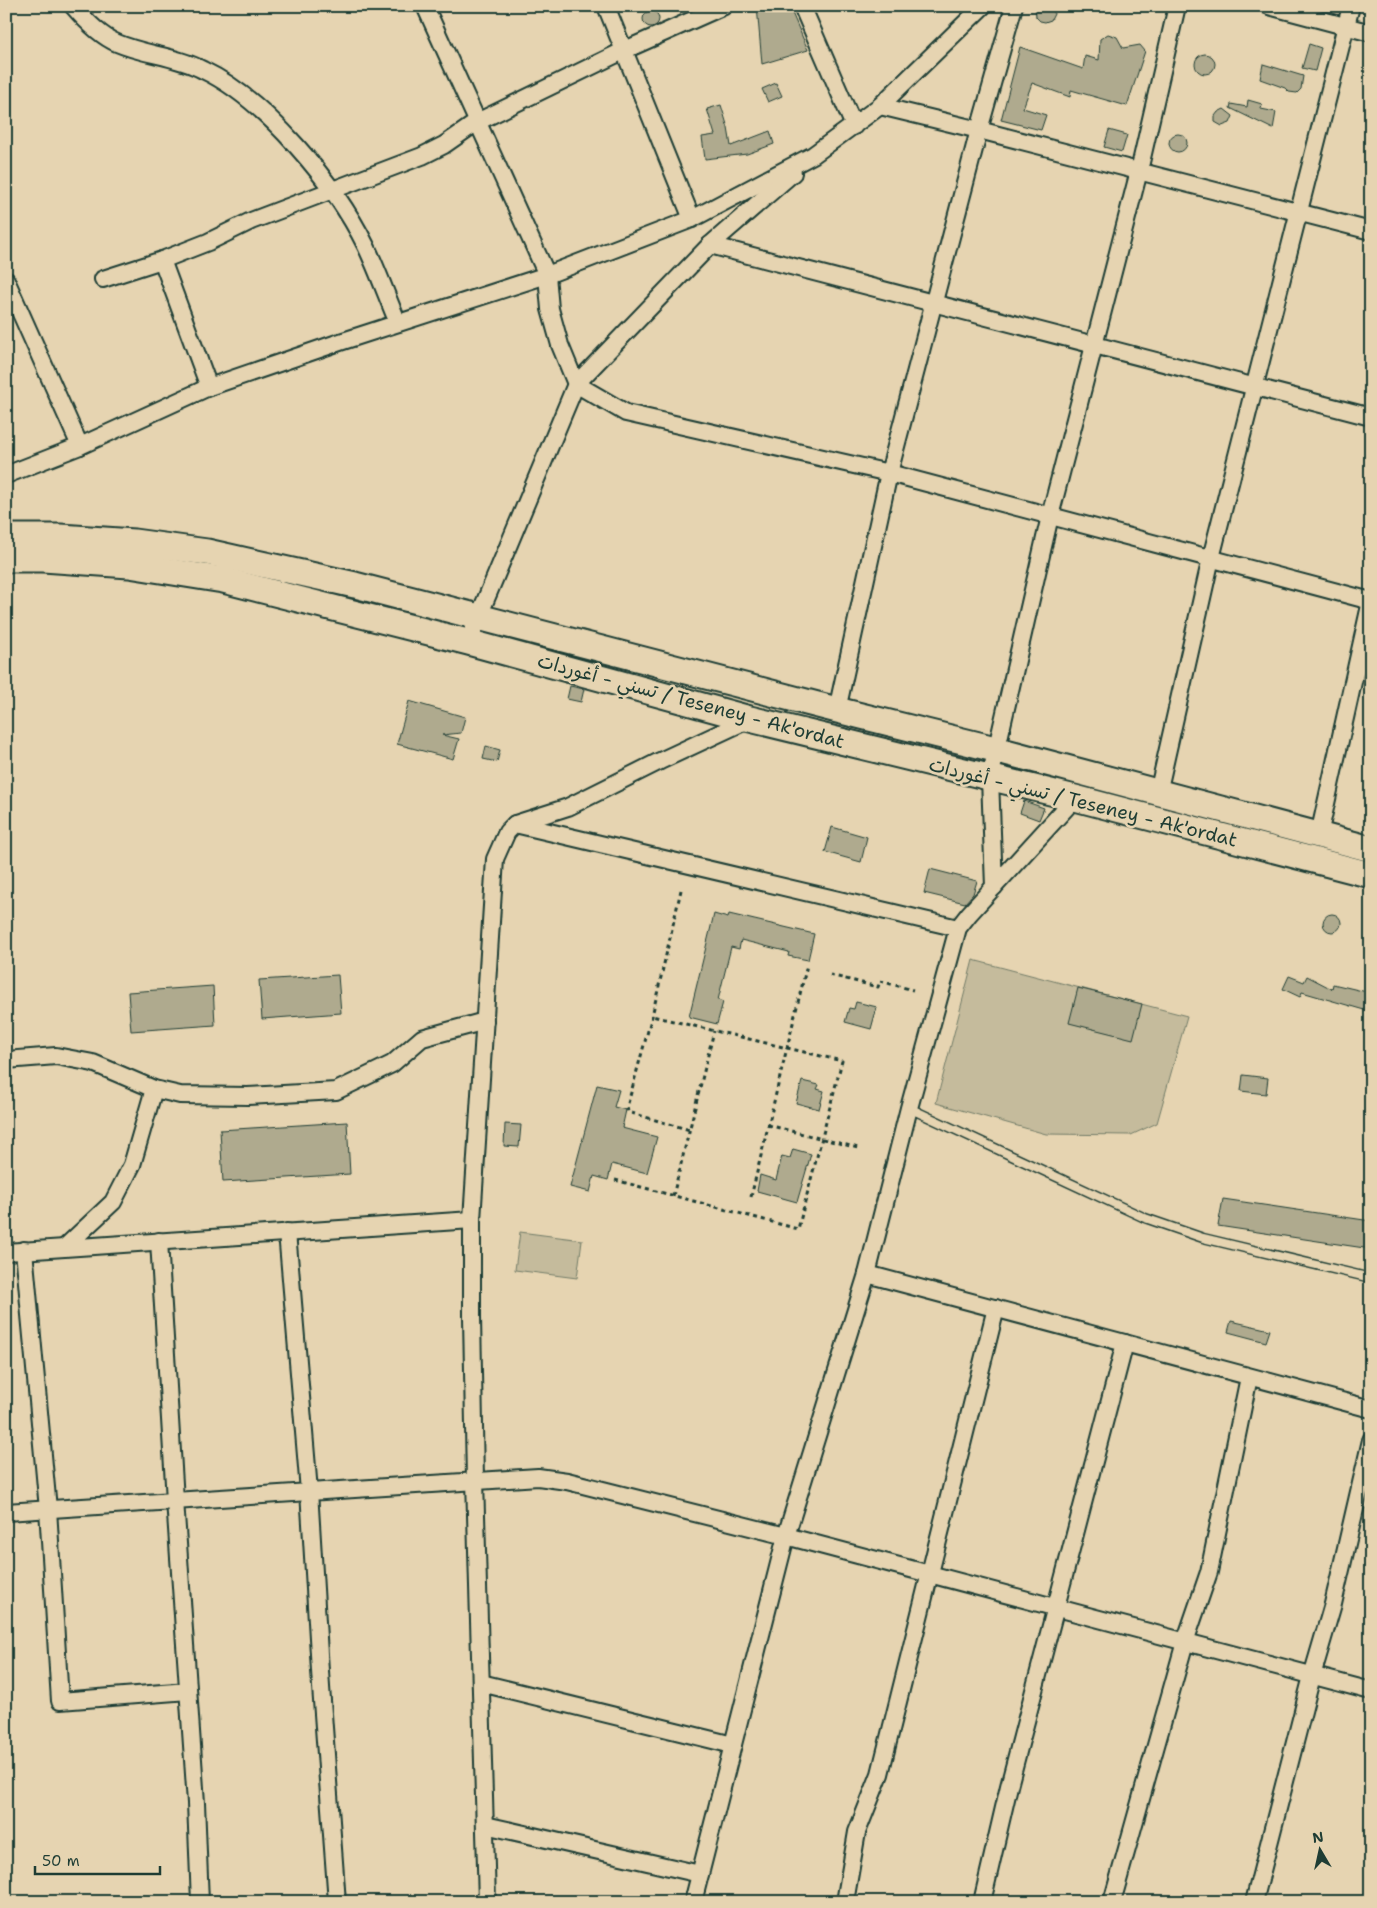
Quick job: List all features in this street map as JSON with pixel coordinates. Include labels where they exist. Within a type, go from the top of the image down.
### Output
[{"type":"main road","points":[[6,537],[60,537],[106,540],[208,552],[355,585],[996,750],[1371,849]]},
{"type":"main road","name":"تسني - أغوردات / Teseney - Ak'ordat","points":[[6,559],[42,559],[129,565],[223,580],[468,642],[750,719],[1075,798],[1371,875]]},
{"type":"street","points":[[73,6],[100,32],[116,42],[188,62],[219,77],[277,125],[333,190],[366,245],[398,323]]},
{"type":"street","points":[[426,6],[547,275],[552,318],[560,345],[576,384],[626,413],[889,473],[1371,601],[1319,835]]},
{"type":"street","points":[[606,6],[692,219]]},
{"type":"street","points":[[103,278],[162,260],[208,242],[251,222],[422,156],[444,145],[477,122],[625,50],[724,6]]},
{"type":"street","points":[[802,6],[854,126]]},
{"type":"street","points":[[468,642],[576,384],[710,245],[813,155],[880,106],[982,6]]},
{"type":"street","points":[[837,710],[889,473],[979,130],[1014,6]]},
{"type":"street","points":[[994,887],[990,778],[1050,516],[1139,171],[1178,6]]},
{"type":"street","points":[[1269,6],[1371,32]]},
{"type":"street","points":[[1158,793],[1211,558],[1351,6]]},
{"type":"street","points":[[880,106],[1371,231]]},
{"type":"street","points":[[6,475],[80,446],[209,388],[398,323],[547,275],[692,219],[813,155]]},
{"type":"street","points":[[710,245],[1371,417]]},
{"type":"street","points":[[162,260],[209,388]]},
{"type":"street","points":[[6,280],[80,446]]},
{"type":"street","points":[[487,1902],[475,1480],[472,1220],[495,859],[507,832],[515,824],[568,807],[750,719]]},
{"type":"street","points":[[693,1902],[786,1536],[867,1274],[909,1108],[958,928],[1075,798]]},
{"type":"street","points":[[515,824],[958,928]]},
{"type":"street","points":[[6,1060],[56,1056],[93,1063],[154,1089],[180,1095],[248,1096],[336,1091],[392,1064],[422,1038],[485,1021]]},
{"type":"street","points":[[64,1248],[113,1202],[132,1165],[154,1089]]},
{"type":"street","points":[[6,1252],[472,1220]]},
{"type":"street","points":[[287,1232],[308,1492],[337,1902]]},
{"type":"street","points":[[159,1241],[174,1500],[196,1803],[200,1902]]},
{"type":"street","points":[[24,1250],[48,1509],[60,1701],[188,1691]]},
{"type":"street","points":[[867,1274],[1371,1410]]},
{"type":"street","points":[[845,1902],[857,1832],[880,1774],[996,1308]]},
{"type":"street","points":[[982,1902],[1009,1786],[1125,1343]]},
{"type":"street","points":[[1112,1902],[1185,1642],[1209,1572],[1249,1377]]},
{"type":"street","points":[[1254,1902],[1312,1676],[1333,1604],[1371,1440]]},
{"type":"street","points":[[6,1512],[538,1477],[568,1481],[786,1536],[1371,1692]]},
{"type":"street","points":[[481,1683],[733,1744]]},
{"type":"street","points":[[485,1825],[700,1874]]},
{"type":"lane","points":[[909,1108],[1144,1218],[1203,1238],[1371,1278]]},
{"type":"path","points":[[681,890],[652,1016],[627,1107],[628,1112],[690,1130]]},
{"type":"path","points":[[751,1197],[806,965]]},
{"type":"path","points":[[830,974],[878,986],[880,981],[913,990]]},
{"type":"path","points":[[615,1180],[798,1229],[842,1061],[652,1016]]},
{"type":"path","points":[[673,1196],[714,1031]]},
{"type":"path","points":[[768,1125],[858,1148]]},
{"type":"shaded area","points":[[973,960],[1187,1016],[1157,1123],[1131,1135],[1046,1134],[936,1103]]},
{"type":"shaded area","points":[[520,1232],[582,1240],[577,1278],[515,1270]]},
{"type":"building","points":[[757,6],[789,6],[808,50],[762,64]]},
{"type":"building","points":[[1035,6],[1053,6],[1054,14],[1051,20],[1040,21],[1036,17]]},
{"type":"building","points":[[648,11],[654,11],[659,16],[657,25],[648,27],[643,22],[643,16]]},
{"type":"building","points":[[1108,34],[1117,37],[1123,48],[1140,45],[1145,51],[1127,106],[1071,90],[1070,97],[1032,83],[1023,108],[1046,115],[1041,130],[1001,120],[1020,47],[1083,69],[1085,56],[1099,60],[1100,39]]},
{"type":"building","points":[[1309,44],[1321,48],[1315,71],[1302,68]]},
{"type":"building","points":[[1205,54],[1212,57],[1215,64],[1212,71],[1205,74],[1198,71],[1195,64],[1198,57]]},
{"type":"building","points":[[1263,64],[1303,76],[1301,89],[1297,93],[1289,92],[1285,88],[1260,79]]},
{"type":"building","points":[[776,83],[782,96],[768,102],[762,89]]},
{"type":"building","points":[[1248,100],[1262,104],[1261,109],[1276,112],[1273,129],[1230,108],[1231,104],[1247,107]]},
{"type":"building","points":[[721,105],[731,146],[770,131],[774,144],[747,154],[705,159],[702,137],[715,135],[707,109]]},
{"type":"building","points":[[1224,109],[1233,116],[1230,123],[1222,126],[1215,122],[1215,116]]},
{"type":"building","points":[[1109,130],[1127,135],[1122,152],[1104,147]]},
{"type":"building","points":[[1178,134],[1184,137],[1187,143],[1184,149],[1178,152],[1172,149],[1169,143],[1172,137]]},
{"type":"building","points":[[570,686],[584,689],[581,702],[567,699]]},
{"type":"building","points":[[409,701],[465,717],[461,733],[442,735],[459,739],[453,759],[397,744]]},
{"type":"building","points":[[486,746],[500,750],[497,762],[483,759]]},
{"type":"building","points":[[1024,801],[1044,808],[1039,820],[1020,813]]},
{"type":"building","points":[[832,827],[867,837],[861,862],[825,852]]},
{"type":"building","points":[[930,869],[977,881],[973,894],[965,903],[924,893]]},
{"type":"building","points":[[714,914],[728,918],[729,914],[814,934],[808,960],[788,956],[789,952],[741,940],[739,949],[731,947],[718,1000],[723,1002],[717,1024],[689,1017]]},
{"type":"building","points":[[1332,914],[1338,917],[1341,923],[1338,929],[1332,932],[1326,929],[1323,923],[1326,917]]},
{"type":"building","points":[[338,975],[341,1013],[262,1019],[259,980]]},
{"type":"building","points":[[1289,976],[1304,982],[1307,976],[1332,989],[1333,984],[1371,993],[1371,1012],[1302,992],[1300,997],[1283,989]]},
{"type":"building","points":[[213,986],[215,1025],[131,1031],[128,992]]},
{"type":"building","points":[[1078,988],[1142,1004],[1133,1039],[1069,1023]]},
{"type":"building","points":[[856,1002],[877,1007],[871,1029],[845,1022],[849,1008],[854,1009]]},
{"type":"building","points":[[1243,1075],[1268,1078],[1266,1094],[1241,1091]]},
{"type":"building","points":[[802,1081],[819,1085],[817,1089],[824,1091],[819,1109],[796,1103]]},
{"type":"building","points":[[597,1085],[619,1090],[614,1107],[626,1110],[622,1128],[657,1137],[647,1173],[612,1164],[608,1180],[594,1176],[590,1192],[570,1187]]},
{"type":"building","points":[[347,1122],[350,1174],[223,1182],[220,1130]]},
{"type":"building","points":[[505,1124],[521,1125],[519,1147],[504,1146]]},
{"type":"building","points":[[793,1149],[811,1154],[797,1202],[757,1191],[760,1175],[776,1180],[782,1156],[790,1158]]},
{"type":"building","points":[[1223,1199],[1371,1221],[1371,1249],[1218,1226]]},
{"type":"building","points":[[1231,1321],[1270,1330],[1266,1342],[1228,1332]]}]
